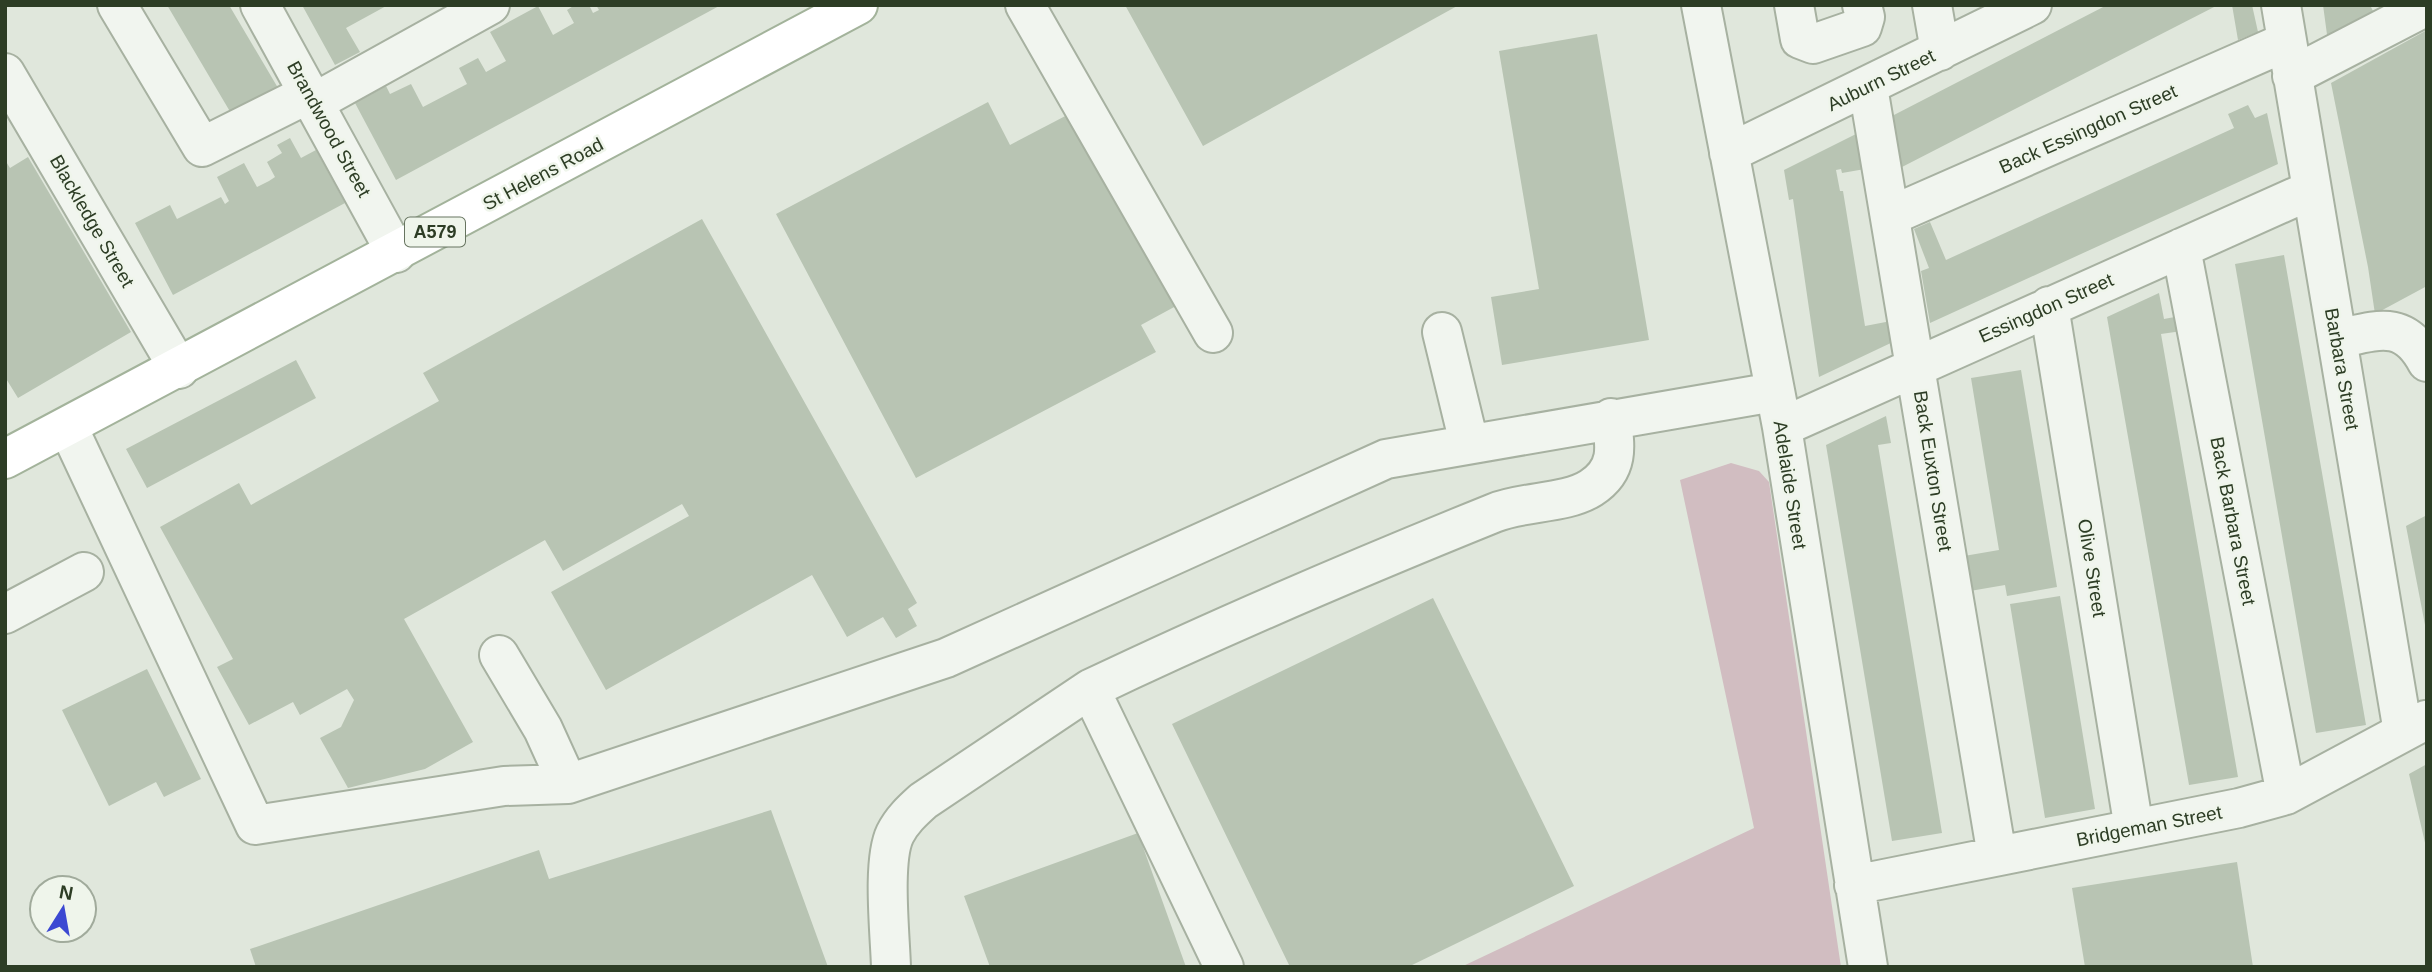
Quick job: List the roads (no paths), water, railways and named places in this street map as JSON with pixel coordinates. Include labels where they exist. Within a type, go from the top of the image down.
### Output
[{"type":"main road","name":"St Helens Road","points":[[7,455],[68,427],[179,369],[858,5]]},
{"type":"street","points":[[117,5],[202,147],[313,97],[491,5]]},
{"type":"street","name":"Brandwood Street","points":[[260,5],[313,97],[396,253]]},
{"type":"street","points":[[1025,5],[1213,333]]},
{"type":"street","name":"Adelaide Street","points":[[1701,5],[1778,410],[1868,967]]},
{"type":"street","points":[[1794,5],[1800,39],[1813,44],[1862,27],[1865,17],[1862,5]]},
{"type":"street","points":[[1932,5],[1940,51]]},
{"type":"street","name":"Auburn Street","points":[[1729,153],[2032,5]]},
{"type":"street","name":"Back Essingdon Street","points":[[1890,216],[2286,41],[2427,6]]},
{"type":"street","name":"Back Euxton Street","points":[[1836,36],[1862,90],[1890,216],[1997,856]]},
{"type":"street","name":"Barbara Street","points":[[2286,41],[2337,339],[2415,726]]},
{"type":"street","name":"Blackledge Street","points":[[5,73],[179,369]]},
{"type":"street","name":"Essingdon Street","points":[[68,427],[255,825],[504,786],[568,784],[946,658],[1386,459],[1611,418],[1778,410],[1915,366],[2311,190]]},
{"type":"street","name":"Back Barbara Street","points":[[2181,248],[2286,795]]},
{"type":"street","name":"Olive Street","points":[[2049,306],[2134,829]]},
{"type":"street","points":[[2337,339],[2396,330],[2417,343],[2427,362]]},
{"type":"street","points":[[1442,332],[1468,443]]},
{"type":"street","points":[[891,967],[889,855],[894,836],[906,816],[923,801],[1090,689],[1174,649],[1498,511],[1579,494],[1592,488],[1615,461],[1611,418]]},
{"type":"street","points":[[5,614],[84,572]]},
{"type":"street","points":[[499,655],[543,729],[568,784]]},
{"type":"street","points":[[1090,689],[1224,967]]},
{"type":"street","name":"Bridgeman Street","points":[[1854,885],[2239,808],[2286,795],[2415,726]]}]
